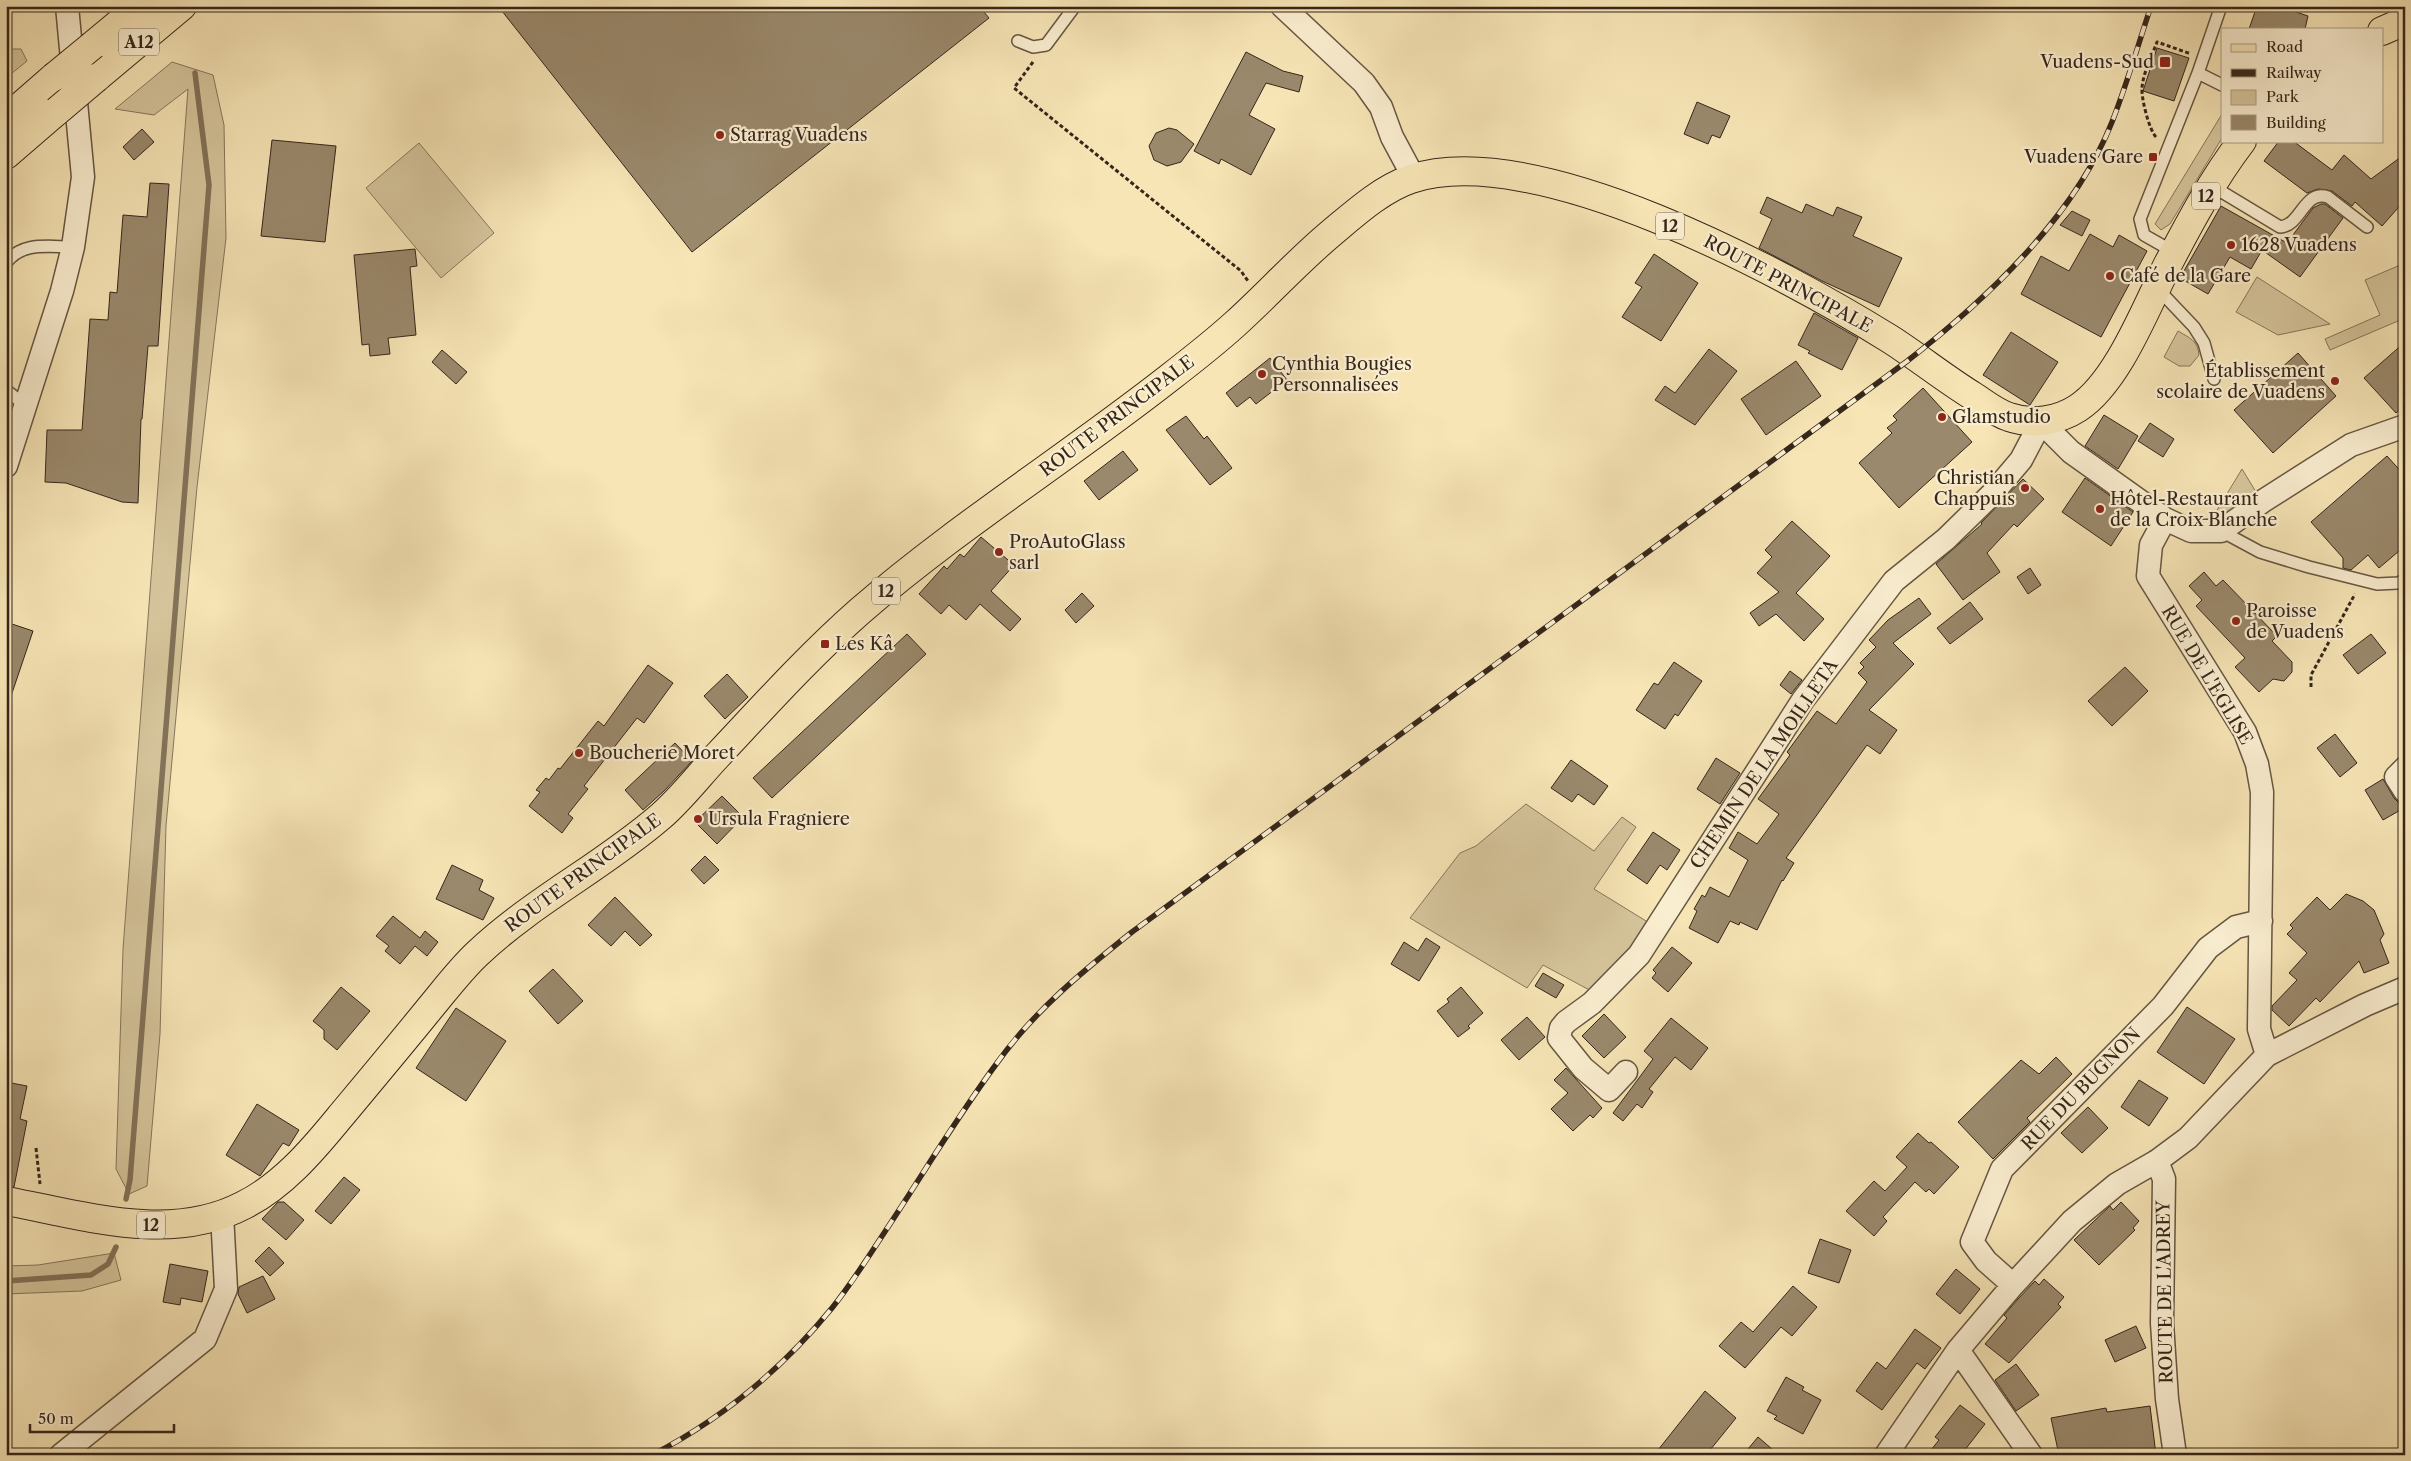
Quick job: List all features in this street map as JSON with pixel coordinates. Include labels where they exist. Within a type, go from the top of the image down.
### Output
[{"type":"main road","name":"A12","points":[[6,118],[140,6]]},
{"type":"main road","name":"A12","points":[[6,155],[182,6]]},
{"type":"main road","points":[[2384,30],[2405,21]]},
{"type":"main road","name":"ROUTE PRINCIPALE","points":[[6,1201],[141,1226],[201,1222],[254,1199],[285,1176],[319,1142],[472,959],[512,924],[626,846],[670,808],[767,703],[860,612],[953,539],[1174,374],[1232,328],[1323,240],[1364,207],[1400,184],[1414,178],[1467,171],[1514,174],[1582,192],[1638,212],[1730,250],[1812,293],[1915,354],[2004,416],[2041,422],[2060,417],[2080,407],[2110,378],[2174,252],[2212,186],[2241,142]]},
{"type":"street","points":[[6,466],[48,341],[73,247],[83,177],[67,6]]},
{"type":"street","points":[[1282,6],[1364,83],[1382,107],[1392,136],[1414,178]]},
{"type":"street","points":[[2041,422],[2071,452],[2165,518],[2191,531],[2221,531],[2263,501],[2352,445],[2405,426]]},
{"type":"street","name":"CHEMIN DE LA MOILLETA","points":[[1626,1072],[1609,1090],[1583,1068],[1565,1046],[1560,1038],[1561,1028],[1566,1022],[1592,1003],[1639,954],[1802,700],[1894,581],[1946,539],[1993,493],[2021,460],[2041,422]]},
{"type":"street","name":"RUE DE L'EGLISE","points":[[2165,518],[2151,545],[2148,576],[2245,732],[2257,764],[2262,792],[2260,1029],[2267,1055]]},
{"type":"street","points":[[2405,768],[2396,777],[2405,791]]},
{"type":"street","name":"RUE DU BUGNON","points":[[2013,1285],[1986,1261],[1972,1242],[2002,1169],[2163,1006],[2208,948],[2236,927],[2261,920]]},
{"type":"street","points":[[1886,1455],[1958,1350],[2013,1285],[2072,1221],[2117,1184],[2157,1161],[2188,1138],[2267,1055],[2365,1005],[2405,988]]},
{"type":"street","name":"ROUTE DE L'ADREY","points":[[2157,1161],[2164,1179],[2162,1324],[2167,1399],[2175,1455]]},
{"type":"street","points":[[61,1455],[205,1339],[226,1289],[222,1214]]},
{"type":"street","points":[[1958,1350],[2031,1455]]},
{"type":"lane","points":[[1018,41],[1033,47],[1046,45],[1075,6]]},
{"type":"lane","points":[[2174,252],[2144,235],[2140,218],[2198,73],[2221,6]]},
{"type":"lane","points":[[2198,73],[2221,84]]},
{"type":"lane","points":[[2212,186],[2280,228],[2291,223],[2311,199],[2322,195],[2328,197],[2368,227]]},
{"type":"lane","points":[[6,263],[16,253],[27,247],[73,247]]},
{"type":"lane","points":[[2156,287],[2194,327],[2204,343],[2214,379]]},
{"type":"lane","points":[[6,390],[26,406]]},
{"type":"lane","points":[[2221,531],[2260,552],[2309,567],[2376,584],[2398,583],[2405,580]]},
{"type":"path","points":[[2168,147],[2153,134],[2141,88],[2157,42],[2203,58]]},
{"type":"path","points":[[1046,45],[1014,88],[1240,271],[1248,282]]},
{"type":"path","points":[[2311,687],[2311,675],[2362,580]]},
{"type":"path","points":[[36,1148],[43,1208]]},
{"type":"green space","points":[[9,49],[21,49],[27,61],[6,78],[6,51]]},
{"type":"green space","points":[[172,62],[213,75],[224,125],[226,238],[197,487],[166,826],[160,1034],[147,1186],[129,1194],[116,1169],[123,949],[188,89],[154,115],[115,109]]},
{"type":"green space","points":[[2221,116],[2221,140],[2170,224],[2161,230],[2155,224]]},
{"type":"green space","points":[[419,143],[494,233],[441,278],[366,188]]},
{"type":"green space","points":[[2405,263],[2405,318],[2330,350],[2325,339],[2380,315],[2365,280]]},
{"type":"green space","points":[[2257,277],[2330,324],[2278,335],[2236,312]]},
{"type":"green space","points":[[2178,331],[2193,340],[2197,346],[2199,355],[2190,366],[2179,366],[2164,357]]},
{"type":"green space","points":[[2242,469],[2256,492],[2255,495],[2220,522],[2211,520]]},
{"type":"green space","points":[[1526,804],[1594,851],[1622,817],[1636,827],[1594,889],[1651,924],[1593,992],[1543,965],[1527,988],[1410,918],[1460,853],[1476,846]]},
{"type":"green space","points":[[114,1253],[121,1280],[82,1291],[6,1294],[6,1266],[38,1265]]},
{"type":"building","name":"Starrag Vuadens","points":[[498,6],[979,6],[989,18],[692,252]]},
{"type":"building","points":[[2257,6],[2278,6],[2308,16],[2305,28],[2249,28]]},
{"type":"building","points":[[2157,48],[2189,58],[2174,101],[2143,91]]},
{"type":"building","points":[[1246,52],[1283,71],[1303,76],[1299,92],[1266,83],[1249,115],[1275,129],[1251,175],[1221,159],[1219,164],[1194,151]]},
{"type":"building","points":[[1697,102],[1730,116],[1720,138],[1712,135],[1708,144],[1684,134]]},
{"type":"building","points":[[1169,128],[1177,130],[1194,144],[1181,162],[1167,166],[1154,160],[1149,146],[1156,133]]},
{"type":"building","points":[[142,129],[154,142],[134,160],[123,147]]},
{"type":"building","points":[[272,140],[336,146],[325,242],[261,236]]},
{"type":"building","points":[[2278,142],[2294,142],[2332,170],[2344,155],[2371,179],[2405,154],[2405,200],[2382,226],[2355,202],[2352,206],[2332,191],[2318,189],[2307,193],[2264,161]]},
{"type":"building","points":[[150,183],[169,184],[158,346],[148,346],[141,419],[138,503],[122,502],[66,483],[45,482],[47,430],[82,430],[90,319],[108,320],[110,292],[117,293],[123,215],[147,217]]},
{"type":"building","points":[[1767,197],[1802,213],[1806,204],[1833,216],[1837,207],[1862,217],[1853,236],[1902,258],[1879,307],[1822,281],[1759,248],[1772,219],[1760,213]]},
{"type":"building","points":[[2325,204],[2343,218],[2300,277],[2262,250],[2251,269],[2230,257],[2208,294],[2180,278],[2221,206],[2287,243],[2313,208]]},
{"type":"building","points":[[2072,211],[2090,220],[2082,236],[2060,225]]},
{"type":"building","points":[[2090,234],[2113,247],[2119,235],[2147,251],[2101,337],[2021,294],[2041,256],[2069,271]]},
{"type":"building","points":[[415,249],[417,266],[410,267],[416,335],[388,338],[390,354],[370,356],[369,344],[362,345],[354,255]]},
{"type":"building","points":[[1654,254],[1698,283],[1661,341],[1622,317],[1642,287],[1635,283]]},
{"type":"building","points":[[1814,313],[1858,338],[1842,370],[1808,353],[1810,351],[1798,345]]},
{"type":"building","points":[[2011,332],[2058,362],[2030,405],[1983,375]]},
{"type":"building","points":[[2405,342],[2405,405],[2396,413],[2364,378]]},
{"type":"building","points":[[1709,349],[1737,371],[1695,425],[1655,400],[1665,386],[1675,393]]},
{"type":"building","points":[[442,350],[467,372],[456,384],[432,362]]},
{"type":"building","name":"Établissement scolaire de Vuadens","points":[[2298,353],[2336,396],[2273,453],[2234,410]]},
{"type":"building","points":[[1270,358],[1287,380],[1256,404],[1250,397],[1237,407],[1226,393]]},
{"type":"building","points":[[1796,361],[1821,396],[1766,435],[1741,399]]},
{"type":"building","points":[[1923,388],[1972,442],[1899,508],[1859,463],[1892,433],[1887,428],[1897,420],[1893,416]]},
{"type":"building","points":[[2104,415],[2138,436],[2118,469],[2085,446]]},
{"type":"building","points":[[1186,416],[1204,439],[1207,436],[1232,468],[1210,485],[1166,430]]},
{"type":"building","points":[[2150,423],[2174,439],[2163,457],[2138,441]]},
{"type":"building","points":[[1123,451],[1138,470],[1099,500],[1084,481]]},
{"type":"building","points":[[2387,456],[2405,476],[2405,546],[2379,568],[2368,555],[2351,570],[2343,568],[2343,558],[2311,522]]},
{"type":"building","name":"Hôtel-Restaurant de la Croix Blanche","points":[[2085,478],[2133,512],[2111,546],[2062,512]]},
{"type":"building","points":[[2023,479],[2044,499],[2017,527],[2014,524],[1987,553],[2000,572],[1963,600],[1936,564],[1982,524]]},
{"type":"building","points":[[1792,521],[1830,556],[1796,593],[1824,619],[1804,641],[1776,614],[1759,626],[1750,613],[1779,592],[1757,573],[1772,557],[1765,550]]},
{"type":"building","points":[[981,537],[1014,565],[991,591],[1021,619],[1010,631],[980,604],[966,620],[949,605],[941,614],[919,594],[944,566],[947,569],[960,554],[964,557]]},
{"type":"building","points":[[2030,568],[2041,585],[2028,594],[2017,577]]},
{"type":"building","name":"Paroisse de Vuadens","points":[[2204,572],[2216,586],[2223,580],[2277,636],[2272,641],[2292,662],[2292,672],[2284,681],[2273,679],[2259,692],[2235,667],[2245,658],[2196,606],[2202,600],[2189,586]]},
{"type":"building","points":[[1082,593],[1094,606],[1076,623],[1065,610]]},
{"type":"building","points":[[1919,598],[1931,614],[1893,643],[1914,664],[1869,710],[1897,730],[1880,754],[1867,745],[1786,858],[1794,863],[1782,880],[1757,930],[1740,922],[1739,925],[1730,921],[1718,943],[1689,928],[1697,911],[1694,909],[1702,895],[1705,897],[1710,887],[1729,897],[1748,860],[1729,848],[1738,832],[1757,844],[1779,814],[1758,799],[1790,755],[1787,752],[1817,711],[1836,724],[1867,682],[1858,673],[1864,667],[1860,663],[1876,647],[1869,640],[1888,620]]},
{"type":"building","points":[[1970,602],[1983,619],[1950,644],[1937,628]]},
{"type":"building","points":[[6,622],[33,631],[9,702],[6,702]]},
{"type":"building","points":[[907,634],[926,654],[772,798],[753,778]]},
{"type":"building","points":[[2371,634],[2386,653],[2358,674],[2343,655]]},
{"type":"building","points":[[1674,662],[1702,681],[1678,716],[1675,714],[1665,729],[1636,710],[1654,683],[1658,685]]},
{"type":"building","points":[[648,665],[673,683],[644,723],[637,718],[584,786],[588,789],[568,814],[573,818],[562,833],[529,806],[540,792],[536,790],[546,778],[549,780],[558,768],[560,769],[598,721],[604,726]]},
{"type":"building","points":[[2125,667],[2148,691],[2112,726],[2088,701]]},
{"type":"building","points":[[1790,671],[1802,680],[1791,694],[1780,685]]},
{"type":"building","points":[[727,674],[748,697],[725,719],[704,696]]},
{"type":"building","points":[[2335,734],[2357,763],[2340,777],[2317,748]]},
{"type":"building","points":[[675,743],[692,761],[643,810],[625,790]]},
{"type":"building","points":[[1716,758],[1740,773],[1720,804],[1697,789]]},
{"type":"building","points":[[1571,760],[1608,786],[1594,805],[1578,794],[1572,802],[1551,788]]},
{"type":"building","points":[[2383,779],[2394,798],[2404,808],[2383,820],[2365,790]]},
{"type":"building","points":[[722,796],[743,817],[717,844],[695,822]]},
{"type":"building","points":[[1653,832],[1680,850],[1667,870],[1660,865],[1647,884],[1627,870]]},
{"type":"building","points":[[705,856],[719,870],[704,884],[691,870]]},
{"type":"building","points":[[452,865],[483,880],[479,890],[494,898],[483,920],[436,899]]},
{"type":"building","points":[[2346,894],[2363,901],[2374,910],[2384,934],[2380,940],[2389,963],[2364,973],[2359,961],[2320,1002],[2316,998],[2289,1026],[2272,1010],[2272,1006],[2297,980],[2289,973],[2307,953],[2287,934],[2293,928],[2290,925],[2317,897],[2330,910]]},
{"type":"building","points":[[615,897],[652,935],[640,946],[625,931],[611,946],[588,925]]},
{"type":"building","points":[[393,916],[420,938],[425,931],[438,942],[427,956],[415,946],[400,964],[385,951],[389,946],[376,936]]},
{"type":"building","points":[[1426,938],[1440,947],[1419,981],[1391,964],[1404,942],[1418,951]]},
{"type":"building","points":[[1672,947],[1692,963],[1668,992],[1652,978],[1656,973],[1653,970]]},
{"type":"building","points":[[553,969],[583,1001],[558,1024],[529,991]]},
{"type":"building","points":[[1543,973],[1564,985],[1556,998],[1535,986]]},
{"type":"building","points":[[341,987],[370,1011],[337,1050],[324,1039],[324,1030],[313,1021]]},
{"type":"building","points":[[1461,987],[1483,1013],[1468,1026],[1470,1028],[1458,1037],[1437,1011],[1449,1002],[1447,999]]},
{"type":"building","points":[[2187,1007],[2235,1039],[2204,1084],[2157,1052]]},
{"type":"building","points":[[456,1008],[506,1041],[466,1101],[416,1068]]},
{"type":"building","points":[[1604,1014],[1626,1037],[1604,1058],[1582,1036]]},
{"type":"building","points":[[1527,1017],[1545,1037],[1519,1060],[1501,1040]]},
{"type":"building","points":[[1671,1018],[1708,1048],[1691,1070],[1675,1057],[1649,1089],[1653,1092],[1642,1108],[1637,1104],[1623,1121],[1613,1113],[1653,1059],[1644,1051]]},
{"type":"building","points":[[2056,1057],[2072,1074],[2027,1118],[2030,1122],[1993,1159],[1958,1122],[2021,1060],[2039,1074]]},
{"type":"building","points":[[1566,1068],[1602,1108],[1593,1118],[1590,1115],[1573,1131],[1551,1109],[1568,1093],[1554,1080]]},
{"type":"building","points":[[2139,1080],[2168,1098],[2149,1126],[2121,1107]]},
{"type":"building","points":[[6,1082],[27,1086],[20,1119],[27,1121],[14,1187],[6,1186]]},
{"type":"building","points":[[257,1104],[299,1130],[289,1146],[283,1143],[260,1176],[226,1155]]},
{"type":"building","points":[[2088,1107],[2108,1128],[2082,1153],[2061,1133]]},
{"type":"building","points":[[1918,1133],[1959,1167],[1934,1194],[1929,1189],[1926,1192],[1915,1182],[1883,1217],[1887,1221],[1874,1236],[1846,1211],[1874,1181],[1885,1191],[1907,1167],[1896,1157]]},
{"type":"building","points":[[344,1177],[360,1190],[331,1224],[315,1211]]},
{"type":"building","points":[[278,1202],[284,1202],[304,1220],[286,1240],[262,1219]]},
{"type":"building","points":[[2121,1202],[2139,1221],[2133,1228],[2135,1230],[2099,1265],[2074,1240],[2110,1206],[2113,1210]]},
{"type":"building","points":[[1820,1239],[1851,1250],[1839,1283],[1808,1273]]},
{"type":"building","points":[[269,1247],[284,1263],[270,1276],[255,1261]]},
{"type":"building","points":[[170,1264],[208,1271],[202,1302],[181,1298],[180,1305],[163,1302]]},
{"type":"building","points":[[1956,1269],[1980,1289],[1960,1314],[1936,1294]]},
{"type":"building","points":[[263,1276],[275,1299],[247,1313],[238,1294],[239,1287]]},
{"type":"building","points":[[2044,1279],[2064,1297],[2058,1304],[2061,1307],[2009,1363],[1985,1344],[2007,1318],[2004,1315],[2018,1299],[2035,1281],[2039,1285]]},
{"type":"building","points":[[1793,1286],[1817,1307],[1792,1336],[1781,1327],[1745,1368],[1719,1346],[1741,1322],[1753,1332]]},
{"type":"building","points":[[2136,1326],[2146,1348],[2115,1362],[2105,1340]]},
{"type":"building","points":[[1915,1329],[1941,1348],[1925,1369],[1917,1363],[1882,1410],[1856,1391],[1877,1362],[1886,1369]]},
{"type":"building","points":[[2016,1364],[2039,1395],[2016,1411],[1995,1380]]},
{"type":"building","points":[[1786,1377],[1804,1387],[1802,1390],[1821,1400],[1803,1434],[1774,1419],[1777,1416],[1767,1411]]},
{"type":"building","points":[[1705,1391],[1736,1418],[1706,1455],[1654,1455]]},
{"type":"building","points":[[1960,1405],[1985,1424],[1961,1455],[1927,1455],[1939,1440],[1935,1437]]},
{"type":"building","points":[[2150,1406],[2156,1455],[2059,1455],[2051,1418],[2106,1408],[2107,1412]]},
{"type":"building","points":[[1758,1437],[1779,1455],[1743,1455]]},
{"type":"waterway","points":[[126,1199],[130,1180],[209,185],[195,73]]},
{"type":"waterway","points":[[6,1281],[91,1275],[108,1264],[116,1247]]},
{"type":"railway","points":[[652,1455],[678,1441],[727,1409],[772,1372],[813,1330],[853,1279],[982,1083],[1011,1044],[1043,1009],[1095,962],[1132,932],[1906,362],[1967,312],[1996,284],[2025,255],[2051,224],[2075,191],[2096,157],[2112,122],[2128,79],[2151,6]]},
{"type":"place","name":"Vuadens-Sud","points":[[2165,62]]},
{"type":"place","name":"Starrag Vuadens","points":[[720,135]]},
{"type":"place","name":"Vuadens Gare","points":[[2153,157]]},
{"type":"place","name":"1628 Vuadens","points":[[2231,245]]},
{"type":"place","name":"Café de la Gare","points":[[2110,276]]},
{"type":"place","name":"Cynthia Bougies Personnalisées","points":[[1262,374]]},
{"type":"place","name":"Établissement scolaire de Vuadens","points":[[2335,381]]},
{"type":"place","name":"Glamstudio","points":[[1942,417]]},
{"type":"place","name":"Christian Chappuis","points":[[2025,488]]},
{"type":"place","name":"Hôtel-Restaurant de la Croix Blanche","points":[[2100,509]]},
{"type":"place","name":"ProAutoGlass sarl","points":[[999,552]]},
{"type":"place","name":"Paroisse de Vuadens","points":[[2236,621]]},
{"type":"place","name":"Les Kâ","points":[[825,644]]},
{"type":"place","name":"Boucherie Moret","points":[[579,753]]},
{"type":"place","name":"Ursula Fragniere","points":[[698,819]]}]
